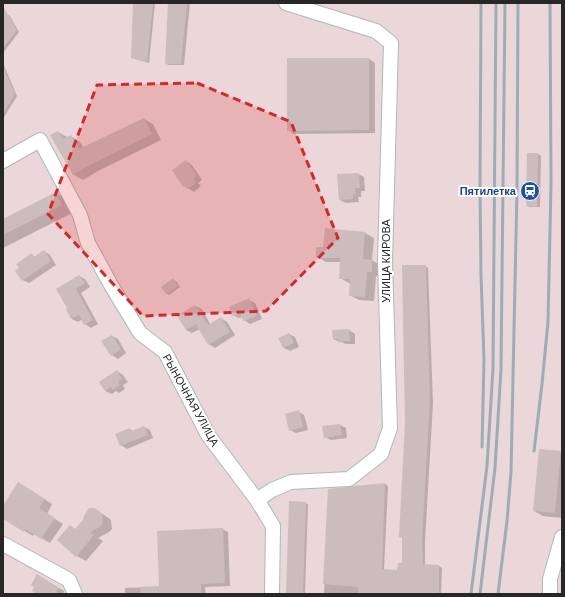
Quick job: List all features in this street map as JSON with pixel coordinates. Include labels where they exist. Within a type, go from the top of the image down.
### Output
[{"type":"street","name":"УЛИЦА КИРОВА","points":[[257,500],[272,490],[291,482],[349,479],[381,454],[390,428],[385,261],[391,43],[376,30],[286,3]]},
{"type":"street","name":"РЫНОЧНАЯ УЛИЦА","points":[[3,161],[40,140],[80,214],[88,243],[111,285],[140,333],[165,352],[208,435],[257,500],[273,526],[272,594]]},
{"type":"street","points":[[550,594],[550,579],[562,537]]},
{"type":"street","points":[[3,544],[69,580],[76,594]]},
{"type":"highlighted area","points":[[197,83],[291,122],[338,238],[266,311],[143,316],[48,214],[97,85]]},
{"type":"building","points":[[133,3],[153,3],[147,62],[131,58]]},
{"type":"building","points":[[168,3],[187,3],[181,64],[165,64]]},
{"type":"building","points":[[3,6],[17,30],[3,48]]},
{"type":"building","points":[[287,58],[369,58],[369,130],[287,131]]},
{"type":"building","points":[[3,66],[15,94],[3,114]]},
{"type":"building","points":[[144,118],[152,134],[73,175],[50,135],[58,131],[63,139],[71,135],[79,149]]},
{"type":"building","points":[[527,153],[538,153],[537,207],[526,206]]},
{"type":"building","points":[[186,160],[197,176],[193,179],[196,183],[187,189],[185,186],[183,187],[172,170]]},
{"type":"building","points":[[359,173],[360,188],[355,188],[356,194],[353,194],[353,199],[339,200],[337,174]]},
{"type":"building","points":[[56,192],[62,205],[3,235],[3,219]]},
{"type":"building","points":[[325,228],[365,232],[363,259],[372,260],[372,272],[367,272],[365,297],[349,296],[350,279],[339,279],[340,258],[316,258],[316,247],[323,247]]},
{"type":"building","points":[[44,250],[51,261],[22,281],[15,271],[19,268],[16,264],[32,253],[34,257]]},
{"type":"building","points":[[402,265],[426,265],[430,401],[422,540],[423,564],[439,565],[439,594],[358,594],[358,587],[323,584],[328,489],[385,483],[382,569],[397,570],[398,563],[402,563],[402,537],[399,537],[405,423]]},
{"type":"building","points":[[79,275],[85,283],[76,289],[93,320],[84,325],[79,315],[71,319],[66,309],[67,308],[56,289]]},
{"type":"building","points":[[173,278],[178,286],[166,294],[161,287]]},
{"type":"building","points":[[249,298],[257,316],[243,321],[240,313],[232,316],[229,307]]},
{"type":"building","points":[[195,305],[208,325],[221,317],[230,332],[208,345],[196,324],[186,330],[177,316]]},
{"type":"building","points":[[349,329],[350,341],[339,341],[338,339],[333,339],[332,330]]},
{"type":"building","points":[[289,333],[294,343],[283,348],[278,338]]},
{"type":"building","points":[[112,335],[121,349],[111,356],[101,341]]},
{"type":"building","points":[[117,370],[122,379],[118,382],[120,385],[113,390],[111,387],[105,391],[99,382]]},
{"type":"building","points":[[299,410],[303,427],[289,431],[285,414]]},
{"type":"building","points":[[340,424],[342,435],[324,438],[322,426]]},
{"type":"building","points":[[144,426],[148,435],[120,446],[115,434],[130,428],[131,431]]},
{"type":"building","points":[[539,449],[561,451],[555,513],[533,511]]},
{"type":"building","points":[[18,482],[45,499],[39,508],[55,518],[41,539],[25,529],[24,532],[3,519],[3,506]]},
{"type":"building","points":[[289,501],[306,502],[303,594],[286,594]]},
{"type":"building","points":[[95,508],[101,513],[103,523],[100,527],[90,532],[94,535],[76,557],[57,540],[70,525],[75,529],[83,520],[88,509]]},
{"type":"building","points":[[223,528],[225,583],[201,584],[201,594],[141,594],[140,587],[159,586],[157,531]]},
{"type":"building","points":[[37,574],[58,587],[56,594],[37,594],[32,591],[34,587],[31,585]]},
{"type":"railway","points":[[481,3],[480,189],[484,359],[482,447]]},
{"type":"railway","points":[[471,594],[487,466],[493,368],[496,3]]},
{"type":"railway","points":[[480,594],[495,468],[501,369],[505,3]]},
{"type":"railway","points":[[498,594],[507,521],[511,472],[517,189],[518,3]]},
{"type":"railway","points":[[534,451],[548,322],[551,184],[550,3]]},
{"type":"place","name":"Пятилетка","points":[[530,191]]}]
